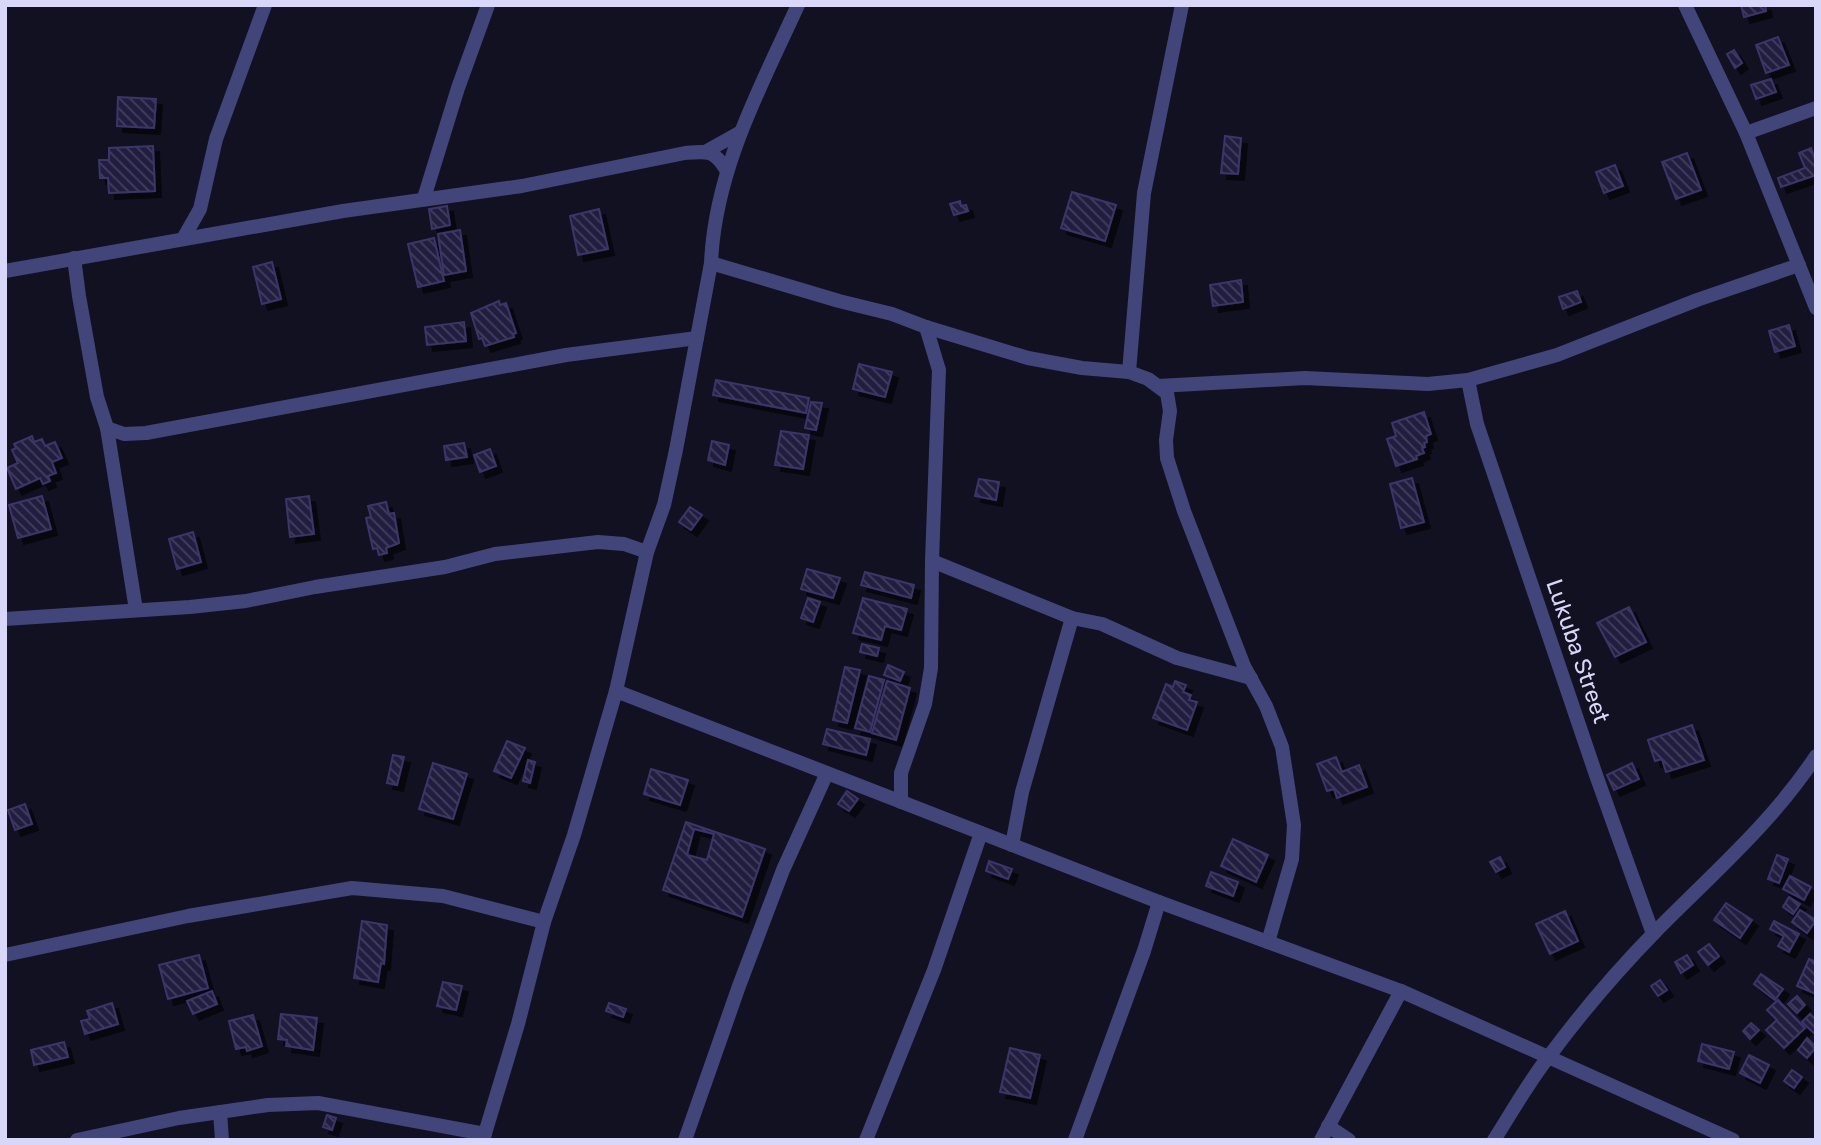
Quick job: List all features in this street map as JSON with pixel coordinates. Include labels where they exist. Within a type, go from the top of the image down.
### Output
[{"type":"street","points":[[183,239],[200,209],[216,139],[265,5]]},
{"type":"street","points":[[424,198],[458,88],[488,5]]},
{"type":"street","points":[[77,1140],[220,1112],[268,1105],[318,1103],[484,1137],[518,1024],[544,922],[574,835],[616,691],[647,552],[664,505],[711,263],[712,239],[727,171],[739,133],[798,5]]},
{"type":"street","points":[[1129,372],[1144,193],[1182,5]]},
{"type":"street","points":[[1685,5],[1746,133],[1816,308]]},
{"type":"street","points":[[1746,133],[1816,108]]},
{"type":"street","points":[[705,152],[739,133]]},
{"type":"street","points":[[5,271],[424,198],[522,186],[685,153],[705,152],[716,155],[727,171]]},
{"type":"street","points":[[74,258],[97,397],[107,428],[136,610]]},
{"type":"street","points":[[711,263],[892,314],[1028,358],[1082,368],[1129,372],[1167,393],[1170,411],[1166,440],[1167,457],[1184,511],[1244,666],[1266,706],[1282,747],[1294,825],[1292,859],[1268,942]]},
{"type":"street","points":[[1157,386],[1305,378],[1428,383],[1468,380],[1556,355],[1697,300],[1799,265]]},
{"type":"street","points":[[901,802],[901,773],[925,704],[931,668],[939,370],[926,327]]},
{"type":"street","points":[[107,428],[124,433],[146,433],[566,355],[697,338]]},
{"type":"street","name":"Lukuba Street","points":[[1468,380],[1477,424],[1653,934]]},
{"type":"street","points":[[624,544],[655,531]]},
{"type":"street","points":[[5,619],[246,601],[327,585],[445,567],[495,554],[598,542],[624,544],[647,552]]},
{"type":"street","points":[[932,561],[1072,618],[1101,624],[1177,659],[1251,678]]},
{"type":"street","points":[[1012,845],[1022,792],[1072,618]]},
{"type":"street","points":[[616,691],[1158,902],[1401,991],[1733,1140]]},
{"type":"street","points":[[1494,1140],[1549,1056],[1611,980],[1734,854],[1804,773],[1816,755]]},
{"type":"street","points":[[686,1140],[778,883],[827,773]]},
{"type":"street","points":[[866,1140],[934,970],[981,833]]},
{"type":"street","points":[[5,955],[188,916],[352,888],[443,896],[544,922]]},
{"type":"street","points":[[1075,1140],[1144,951],[1158,902]]},
{"type":"street","points":[[1321,1140],[1401,991]]},
{"type":"street","points":[[220,1112],[222,1140]]},
{"type":"street","points":[[1328,1126],[1349,1140]]},
{"type":"building","points":[[1741,5],[1765,5],[1766,11],[1744,17]]},
{"type":"building","points":[[1778,37],[1789,65],[1766,73],[1756,45]]},
{"type":"building","points":[[1734,50],[1742,63],[1735,68],[1727,54]]},
{"type":"building","points":[[1771,79],[1776,92],[1756,99],[1751,85]]},
{"type":"building","points":[[118,97],[156,99],[154,128],[117,126]]},
{"type":"building","points":[[1225,136],[1241,138],[1238,174],[1221,173]]},
{"type":"building","points":[[153,146],[155,191],[109,193],[108,178],[100,178],[99,160],[109,160],[109,148]]},
{"type":"building","points":[[1811,148],[1816,163],[1816,175],[1781,187],[1778,178],[1805,168],[1799,153]]},
{"type":"building","points":[[1687,153],[1701,190],[1676,199],[1662,162]]},
{"type":"building","points":[[1615,165],[1623,186],[1604,193],[1596,172]]},
{"type":"building","points":[[1072,192],[1116,205],[1105,241],[1061,228]]},
{"type":"building","points":[[960,201],[961,206],[966,205],[968,211],[954,215],[950,204]]},
{"type":"building","points":[[447,206],[450,225],[432,229],[429,209]]},
{"type":"building","points":[[599,209],[608,249],[578,255],[570,216]]},
{"type":"building","points":[[460,230],[466,271],[444,275],[438,234]]},
{"type":"building","points":[[434,238],[444,281],[418,287],[408,244]]},
{"type":"building","points":[[272,262],[281,299],[262,304],[253,267]]},
{"type":"building","points":[[1241,280],[1243,302],[1213,306],[1210,285]]},
{"type":"building","points":[[1577,291],[1581,302],[1563,309],[1559,297]]},
{"type":"building","points":[[499,301],[500,305],[506,303],[516,333],[513,334],[514,337],[485,346],[482,338],[479,339],[471,313]]},
{"type":"building","points":[[464,322],[466,341],[427,345],[425,327]]},
{"type":"building","points":[[1789,325],[1795,346],[1775,352],[1769,331]]},
{"type":"building","points":[[859,364],[892,372],[885,397],[853,389]]},
{"type":"building","points":[[716,380],[809,398],[806,413],[713,395]]},
{"type":"building","points":[[811,402],[822,403],[816,430],[805,428]]},
{"type":"building","points":[[1424,412],[1431,434],[1426,436],[1427,442],[1422,448],[1424,453],[1416,456],[1417,459],[1396,466],[1387,439],[1396,436],[1392,423]]},
{"type":"building","points":[[781,431],[809,435],[803,469],[775,465]]},
{"type":"building","points":[[32,436],[34,442],[42,439],[45,446],[55,442],[62,458],[52,462],[56,473],[48,476],[50,481],[43,484],[40,478],[16,489],[7,468],[18,463],[12,450],[16,448],[14,444]]},
{"type":"building","points":[[712,441],[729,445],[725,465],[708,460]]},
{"type":"building","points":[[464,443],[467,457],[446,460],[444,446]]},
{"type":"building","points":[[490,449],[496,466],[480,472],[474,455]]},
{"type":"building","points":[[1412,478],[1424,522],[1401,528],[1390,484]]},
{"type":"building","points":[[979,479],[999,482],[996,500],[975,496]]},
{"type":"building","points":[[42,496],[51,529],[18,538],[9,505]]},
{"type":"building","points":[[309,496],[314,534],[290,537],[286,499]]},
{"type":"building","points":[[386,502],[389,514],[394,513],[399,543],[386,548],[387,553],[379,555],[377,548],[373,549],[366,518],[371,517],[368,506]]},
{"type":"building","points":[[690,507],[702,515],[691,530],[679,522]]},
{"type":"building","points":[[193,532],[201,562],[177,569],[169,539]]},
{"type":"building","points":[[807,569],[840,578],[833,598],[801,589]]},
{"type":"building","points":[[865,572],[914,585],[911,598],[861,585]]},
{"type":"building","points":[[808,598],[820,602],[813,622],[801,618]]},
{"type":"building","points":[[863,598],[907,609],[901,630],[885,626],[881,640],[853,633]]},
{"type":"building","points":[[1629,607],[1646,642],[1615,657],[1597,623]]},
{"type":"building","points":[[862,644],[879,648],[877,656],[860,652]]},
{"type":"building","points":[[888,665],[904,672],[900,681],[884,675]]},
{"type":"building","points":[[845,667],[860,670],[847,723],[833,720]]},
{"type":"building","points":[[869,676],[884,680],[870,732],[855,728]]},
{"type":"building","points":[[887,681],[910,688],[896,740],[872,733]]},
{"type":"building","points":[[1175,681],[1186,685],[1183,692],[1191,695],[1189,700],[1197,702],[1187,730],[1153,718],[1166,684],[1173,687]]},
{"type":"building","points":[[1692,725],[1704,760],[1666,772],[1662,759],[1655,761],[1648,740]]},
{"type":"building","points":[[827,729],[870,739],[866,755],[823,744]]},
{"type":"building","points":[[507,741],[525,748],[511,778],[494,771]]},
{"type":"building","points":[[393,755],[404,757],[397,785],[387,783]]},
{"type":"building","points":[[1336,757],[1342,772],[1359,765],[1367,787],[1337,798],[1334,789],[1327,791],[1317,764]]},
{"type":"building","points":[[528,760],[535,762],[530,783],[523,781]]},
{"type":"building","points":[[433,763],[467,774],[453,819],[419,809]]},
{"type":"building","points":[[1632,763],[1639,779],[1614,790],[1607,775]]},
{"type":"building","points":[[651,769],[688,780],[680,805],[644,794]]},
{"type":"building","points":[[847,791],[858,799],[849,811],[838,804]]},
{"type":"building","points":[[25,804],[32,824],[15,830],[8,810]]},
{"type":"building","points":[[686,822],[765,849],[742,917],[663,890]],"holes":[[[694,829],[714,834],[707,860],[687,855]]]},
{"type":"building","points":[[1233,839],[1268,855],[1256,882],[1221,866]]},
{"type":"building","points":[[1777,855],[1788,859],[1779,883],[1768,879]]},
{"type":"building","points":[[1500,857],[1505,867],[1496,872],[1490,862]]},
{"type":"building","points":[[989,861],[1012,869],[1008,879],[986,871]]},
{"type":"building","points":[[1211,872],[1238,882],[1233,896],[1206,886]]},
{"type":"building","points":[[1790,876],[1811,887],[1804,900],[1783,889]]},
{"type":"building","points":[[1789,897],[1800,904],[1793,914],[1783,907]]},
{"type":"building","points":[[1726,903],[1752,920],[1740,938],[1714,920]]},
{"type":"building","points":[[1800,910],[1816,920],[1807,933],[1792,922]]},
{"type":"building","points":[[1565,911],[1578,941],[1550,954],[1536,924]]},
{"type":"building","points":[[362,921],[387,925],[384,964],[381,963],[378,982],[354,978]]},
{"type":"building","points":[[1774,921],[1799,934],[1789,952],[1778,946],[1784,936],[1770,929]]},
{"type":"building","points":[[1709,944],[1719,956],[1708,965],[1698,952]]},
{"type":"building","points":[[199,955],[208,988],[168,999],[159,965]]},
{"type":"building","points":[[1687,955],[1693,965],[1681,973],[1675,962]]},
{"type":"building","points":[[1809,959],[1816,962],[1816,994],[1797,986]]},
{"type":"building","points":[[1761,974],[1783,989],[1775,1000],[1754,984]]},
{"type":"building","points":[[1660,980],[1667,990],[1658,996],[1651,986]]},
{"type":"building","points":[[443,982],[462,986],[456,1010],[437,1006]]},
{"type":"building","points":[[212,991],[217,1004],[193,1014],[187,1001]]},
{"type":"building","points":[[1797,996],[1805,1005],[1797,1013],[1788,1004]]},
{"type":"building","points":[[1778,1000],[1805,1028],[1784,1048],[1766,1030],[1777,1020],[1767,1010]]},
{"type":"building","points":[[112,1003],[118,1024],[85,1034],[81,1021],[90,1019],[87,1011]]},
{"type":"building","points":[[609,1003],[626,1009],[623,1017],[606,1011]]},
{"type":"building","points":[[281,1014],[317,1018],[313,1050],[286,1046],[287,1040],[278,1039]]},
{"type":"building","points":[[1810,1014],[1816,1020],[1816,1035],[1802,1022]]},
{"type":"building","points":[[253,1015],[262,1046],[247,1051],[246,1047],[236,1049],[229,1021]]},
{"type":"building","points":[[1751,1023],[1759,1030],[1750,1039],[1743,1031]]},
{"type":"building","points":[[1807,1038],[1816,1047],[1807,1058],[1798,1050]]},
{"type":"building","points":[[64,1042],[68,1057],[34,1065],[31,1050]]},
{"type":"building","points":[[1702,1044],[1734,1052],[1729,1069],[1698,1061]]},
{"type":"building","points":[[1010,1048],[1040,1055],[1030,1098],[1000,1092]]},
{"type":"building","points":[[1749,1055],[1769,1065],[1760,1083],[1740,1073]]},
{"type":"building","points":[[1792,1070],[1802,1077],[1794,1088],[1784,1081]]},
{"type":"building","points":[[327,1115],[336,1118],[332,1130],[323,1127]]}]
